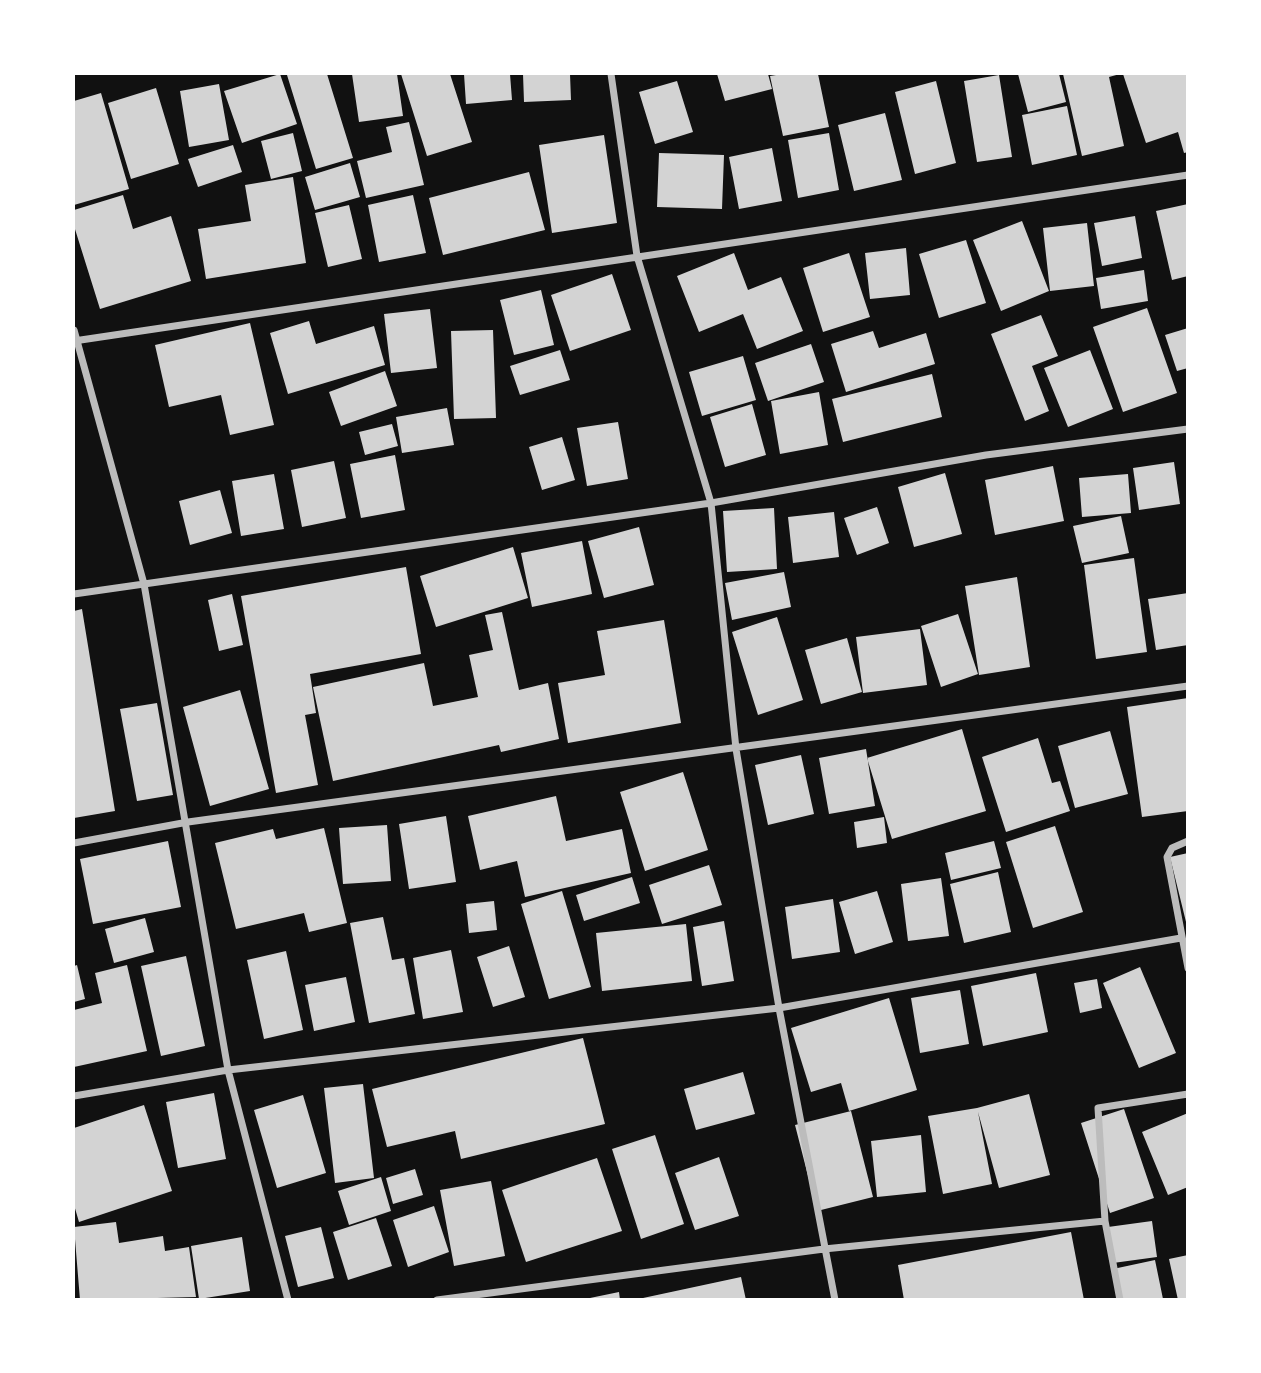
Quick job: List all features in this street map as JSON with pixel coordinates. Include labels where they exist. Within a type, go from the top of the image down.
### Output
[{"type":"street","points":[[611,74],[637,256],[711,503],[737,749],[779,1008],[835,1300]]},
{"type":"street","points":[[75,340],[1188,175]]},
{"type":"street","points":[[74,330],[144,584],[188,822],[228,1070],[288,1300]]},
{"type":"street","points":[[74,594],[711,503],[986,455],[1188,429]]},
{"type":"street","points":[[74,843],[188,822],[1188,686]]},
{"type":"street","points":[[1188,841],[1172,848],[1167,857],[1188,968]]},
{"type":"street","points":[[74,1096],[228,1070],[779,1008],[1181,938]]},
{"type":"street","points":[[1120,1300],[1105,1221],[1098,1108],[1188,1094]]},
{"type":"street","points":[[437,1300],[824,1249],[1105,1221]]},
{"type":"building","points":[[280,74],[297,124],[242,143],[224,91]]},
{"type":"building","points":[[327,74],[353,158],[316,169],[287,75]]},
{"type":"building","points":[[352,74],[397,74],[403,116],[359,122]]},
{"type":"building","points":[[401,74],[450,74],[472,142],[427,156]]},
{"type":"building","points":[[464,74],[510,74],[512,100],[466,104]]},
{"type":"building","points":[[523,74],[570,74],[571,100],[524,102]]},
{"type":"building","points":[[717,74],[768,74],[772,89],[725,101]]},
{"type":"building","points":[[818,74],[829,127],[783,136],[770,76]]},
{"type":"building","points":[[1018,74],[1059,74],[1066,102],[1028,112]]},
{"type":"building","points":[[1063,74],[1120,74],[1109,77],[1124,146],[1082,156]]},
{"type":"building","points":[[1123,74],[1188,74],[1188,152],[1184,153],[1178,132],[1146,143]]},
{"type":"building","points":[[999,75],[1012,157],[977,162],[964,81]]},
{"type":"building","points":[[677,81],[693,132],[655,144],[639,92]]},
{"type":"building","points":[[936,81],[956,163],[915,174],[895,92]]},
{"type":"building","points":[[219,84],[229,140],[189,147],[180,91]]},
{"type":"building","points":[[156,88],[179,164],[131,179],[108,103]]},
{"type":"building","points":[[101,93],[129,189],[74,205],[74,101]]},
{"type":"building","points":[[1067,106],[1077,155],[1032,165],[1022,115]]},
{"type":"building","points":[[885,113],[902,180],[854,191],[838,125]]},
{"type":"building","points":[[409,122],[424,185],[366,198],[357,161],[392,152],[386,127]]},
{"type":"building","points":[[293,133],[302,171],[271,179],[261,141]]},
{"type":"building","points":[[829,133],[839,190],[798,198],[788,140]]},
{"type":"building","points":[[604,135],[617,223],[552,233],[539,145]]},
{"type":"building","points":[[233,145],[242,172],[198,187],[188,159]]},
{"type":"building","points":[[772,148],[782,201],[739,209],[729,157]]},
{"type":"building","points":[[659,153],[724,155],[722,209],[657,207]]},
{"type":"building","points":[[350,163],[360,197],[315,210],[305,177]]},
{"type":"building","points":[[529,172],[545,230],[443,255],[429,198]]},
{"type":"building","points":[[293,177],[306,263],[206,279],[198,229],[251,221],[245,185]]},
{"type":"building","points":[[123,195],[133,229],[171,216],[191,281],[100,309],[74,226],[74,210]]},
{"type":"building","points":[[413,195],[426,253],[379,262],[368,205]]},
{"type":"building","points":[[1188,204],[1188,276],[1172,280],[1156,211]]},
{"type":"building","points":[[349,205],[362,259],[328,267],[315,213]]},
{"type":"building","points":[[1135,216],[1142,258],[1102,266],[1094,223]]},
{"type":"building","points":[[1022,221],[1049,291],[1001,311],[973,240]]},
{"type":"building","points":[[1087,223],[1094,286],[1050,291],[1043,228]]},
{"type":"building","points":[[966,240],[986,303],[939,318],[919,254]]},
{"type":"building","points":[[906,248],[910,295],[870,299],[865,253]]},
{"type":"building","points":[[734,253],[748,290],[781,277],[803,331],[757,349],[743,314],[699,332],[677,276]]},
{"type":"building","points":[[849,253],[870,317],[823,332],[803,268]]},
{"type":"building","points":[[1144,270],[1148,301],[1101,309],[1096,278]]},
{"type":"building","points":[[612,274],[631,330],[570,351],[551,295]]},
{"type":"building","points":[[541,290],[554,345],[514,355],[500,300]]},
{"type":"building","points":[[1147,308],[1177,393],[1123,412],[1093,327]]},
{"type":"building","points":[[430,309],[437,368],[391,373],[384,314]]},
{"type":"building","points":[[1041,315],[1058,356],[1032,366],[1049,411],[1025,421],[991,334]]},
{"type":"building","points":[[309,321],[316,344],[374,326],[385,365],[288,394],[270,333]]},
{"type":"building","points":[[250,323],[274,425],[230,435],[221,395],[169,407],[155,345]]},
{"type":"building","points":[[1188,328],[1188,368],[1177,371],[1165,335]]},
{"type":"building","points":[[493,330],[496,418],[454,419],[451,331]]},
{"type":"building","points":[[873,331],[879,348],[926,333],[935,364],[846,392],[831,344]]},
{"type":"building","points":[[811,344],[824,382],[768,401],[755,363]]},
{"type":"building","points":[[560,350],[570,380],[520,395],[510,366]]},
{"type":"building","points":[[1090,350],[1113,409],[1068,427],[1044,368]]},
{"type":"building","points":[[743,356],[756,400],[702,416],[689,372]]},
{"type":"building","points":[[385,371],[397,406],[341,426],[329,392]]},
{"type":"building","points":[[932,374],[942,417],[843,442],[832,399]]},
{"type":"building","points":[[819,392],[828,445],[780,454],[771,401]]},
{"type":"building","points":[[752,404],[766,455],[725,467],[710,417]]},
{"type":"building","points":[[447,408],[454,445],[402,453],[396,417]]},
{"type":"building","points":[[618,422],[628,479],[587,486],[577,428]]},
{"type":"building","points":[[392,424],[398,446],[365,455],[359,432]]},
{"type":"building","points":[[562,437],[575,480],[542,490],[529,447]]},
{"type":"building","points":[[395,455],[405,510],[361,518],[350,464]]},
{"type":"building","points":[[334,461],[346,518],[302,527],[291,470]]},
{"type":"building","points":[[1174,462],[1180,504],[1139,510],[1133,468]]},
{"type":"building","points":[[1053,466],[1064,521],[995,535],[985,480]]},
{"type":"building","points":[[945,473],[962,534],[914,547],[898,487]]},
{"type":"building","points":[[274,474],[284,529],[241,536],[232,481]]},
{"type":"building","points":[[1128,474],[1131,513],[1082,517],[1079,478]]},
{"type":"building","points":[[220,490],[232,533],[190,545],[179,501]]},
{"type":"building","points":[[877,507],[889,543],[857,555],[844,518]]},
{"type":"building","points":[[774,508],[777,569],[727,572],[723,511]]},
{"type":"building","points":[[834,512],[839,557],[793,563],[788,517]]},
{"type":"building","points":[[1121,516],[1129,553],[1082,563],[1073,526]]},
{"type":"building","points":[[639,527],[654,585],[604,598],[588,541]]},
{"type":"building","points":[[582,541],[592,594],[532,607],[521,553]]},
{"type":"building","points":[[513,547],[528,598],[436,627],[420,576]]},
{"type":"building","points":[[1134,558],[1147,652],[1096,659],[1084,565]]},
{"type":"building","points":[[406,567],[421,654],[310,674],[316,713],[305,715],[318,785],[276,793],[241,596]]},
{"type":"building","points":[[784,572],[791,607],[732,620],[725,583]]},
{"type":"building","points":[[1017,577],[1030,667],[979,675],[965,586]]},
{"type":"building","points":[[1188,593],[1188,645],[1156,650],[1148,599]]},
{"type":"building","points":[[232,594],[243,645],[219,651],[208,600]]},
{"type":"building","points":[[82,609],[115,811],[74,818],[74,611]]},
{"type":"building","points":[[502,612],[519,690],[548,683],[559,739],[501,752],[499,745],[333,781],[313,687],[424,663],[433,706],[478,697],[469,655],[493,650],[485,615]]},
{"type":"building","points":[[958,614],[978,674],[941,687],[921,626]]},
{"type":"building","points":[[777,617],[803,700],[758,715],[732,632]]},
{"type":"building","points":[[664,620],[681,723],[568,743],[558,683],[605,675],[597,631]]},
{"type":"building","points":[[920,629],[927,685],[863,693],[856,637]]},
{"type":"building","points":[[847,638],[862,692],[821,704],[805,650]]},
{"type":"building","points":[[240,690],[269,789],[210,806],[183,707]]},
{"type":"building","points":[[1188,698],[1188,811],[1142,817],[1127,707]]},
{"type":"building","points":[[157,703],[173,795],[137,801],[120,709]]},
{"type":"building","points":[[962,729],[986,811],[892,839],[867,758]]},
{"type":"building","points":[[1110,731],[1128,794],[1075,808],[1058,746]]},
{"type":"building","points":[[1038,738],[1052,783],[1060,781],[1070,811],[1006,832],[982,757]]},
{"type":"building","points":[[866,749],[875,806],[829,814],[819,758]]},
{"type":"building","points":[[801,755],[814,814],[768,825],[755,765]]},
{"type":"building","points":[[683,772],[708,850],[645,871],[620,792]]},
{"type":"building","points":[[556,796],[566,841],[622,829],[631,873],[525,897],[517,861],[480,870],[468,816]]},
{"type":"building","points":[[446,816],[456,882],[409,889],[399,824]]},
{"type":"building","points":[[884,817],[887,843],[857,848],[854,822]]},
{"type":"building","points":[[387,825],[391,881],[343,884],[339,828]]},
{"type":"building","points":[[1055,826],[1083,912],[1033,928],[1006,842]]},
{"type":"building","points":[[324,828],[347,923],[309,932],[304,913],[236,929],[215,843],[273,829],[276,839]]},
{"type":"building","points":[[168,841],[181,907],[93,924],[80,859]]},
{"type":"building","points":[[994,841],[1001,868],[951,880],[945,853]]},
{"type":"building","points":[[1188,853],[1188,925],[1187,926],[1170,857]]},
{"type":"building","points":[[709,865],[722,905],[662,924],[649,885]]},
{"type":"building","points":[[998,872],[1011,932],[964,943],[950,884]]},
{"type":"building","points":[[632,877],[640,903],[584,921],[576,895]]},
{"type":"building","points":[[941,878],[949,936],[908,941],[901,884]]},
{"type":"building","points":[[562,891],[591,987],[549,999],[521,904]]},
{"type":"building","points":[[877,891],[893,942],[855,954],[839,902]]},
{"type":"building","points":[[833,899],[840,952],[792,959],[785,907]]},
{"type":"building","points":[[494,901],[497,930],[469,933],[466,904]]},
{"type":"building","points":[[383,917],[392,960],[404,958],[415,1014],[369,1023],[350,923]]},
{"type":"building","points":[[145,918],[154,952],[114,963],[105,929]]},
{"type":"building","points":[[724,921],[734,981],[702,986],[693,927]]},
{"type":"building","points":[[686,924],[692,981],[602,991],[596,933]]},
{"type":"building","points":[[509,946],[525,997],[493,1007],[477,957]]},
{"type":"building","points":[[451,950],[463,1012],[423,1019],[413,958]]},
{"type":"building","points":[[286,951],[303,1030],[264,1039],[247,960]]},
{"type":"building","points":[[186,956],[205,1046],[161,1056],[141,966]]},
{"type":"building","points":[[77,965],[85,999],[74,1002],[74,966]]},
{"type":"building","points":[[127,965],[147,1051],[74,1067],[74,1010],[102,1003],[95,973]]},
{"type":"building","points":[[1140,967],[1176,1053],[1139,1068],[1103,983]]},
{"type":"building","points":[[1036,973],[1048,1032],[983,1046],[971,986]]},
{"type":"building","points":[[346,977],[355,1022],[314,1031],[305,985]]},
{"type":"building","points":[[1097,979],[1102,1008],[1080,1013],[1074,983]]},
{"type":"building","points":[[960,990],[969,1044],[920,1053],[911,998]]},
{"type":"building","points":[[889,998],[917,1090],[849,1111],[841,1083],[811,1092],[791,1028]]},
{"type":"building","points":[[583,1038],[605,1124],[461,1159],[455,1131],[387,1147],[372,1089]]},
{"type":"building","points":[[743,1072],[755,1114],[696,1130],[684,1089]]},
{"type":"building","points":[[363,1084],[374,1178],[335,1183],[324,1088]]},
{"type":"building","points":[[214,1093],[226,1159],[178,1168],[166,1102]]},
{"type":"building","points":[[1029,1094],[1050,1175],[999,1188],[978,1112],[992,1184],[943,1194],[928,1116],[977,1108]]},
{"type":"building","points":[[303,1095],[326,1173],[277,1188],[254,1110]]},
{"type":"building","points":[[144,1105],[172,1191],[79,1222],[74,1205],[74,1128]]},
{"type":"building","points":[[1124,1109],[1154,1198],[1110,1213],[1081,1123]]},
{"type":"building","points":[[851,1111],[873,1197],[817,1211],[795,1125]]},
{"type":"building","points":[[1188,1113],[1188,1187],[1168,1195],[1142,1132]]},
{"type":"building","points":[[655,1135],[684,1224],[641,1239],[612,1149]]},
{"type":"building","points":[[921,1135],[926,1192],[877,1197],[871,1141]]},
{"type":"building","points":[[719,1157],[739,1216],[695,1230],[675,1173]]},
{"type":"building","points":[[597,1158],[622,1231],[526,1262],[502,1190]]},
{"type":"building","points":[[415,1169],[423,1195],[393,1204],[386,1178]]},
{"type":"building","points":[[381,1177],[391,1211],[349,1225],[338,1191]]},
{"type":"building","points":[[491,1181],[505,1256],[454,1266],[440,1190]]},
{"type":"building","points":[[434,1206],[449,1252],[408,1267],[393,1220]]},
{"type":"building","points":[[376,1218],[392,1266],[348,1280],[333,1232]]},
{"type":"building","points":[[1152,1221],[1157,1257],[1113,1263],[1108,1227]]},
{"type":"building","points":[[116,1222],[119,1243],[163,1236],[165,1251],[189,1247],[196,1297],[80,1300],[74,1227]]},
{"type":"building","points":[[321,1227],[334,1278],[298,1287],[285,1236]]},
{"type":"building","points":[[1071,1232],[1084,1300],[904,1300],[898,1265]]},
{"type":"building","points":[[242,1237],[250,1291],[199,1299],[191,1246]]},
{"type":"building","points":[[1188,1255],[1188,1300],[1178,1300],[1169,1259]]},
{"type":"building","points":[[1155,1260],[1163,1299],[1119,1300],[1113,1269]]},
{"type":"building","points":[[741,1277],[746,1300],[643,1300],[643,1298]]},
{"type":"building","points":[[619,1292],[620,1300],[590,1298]]}]
